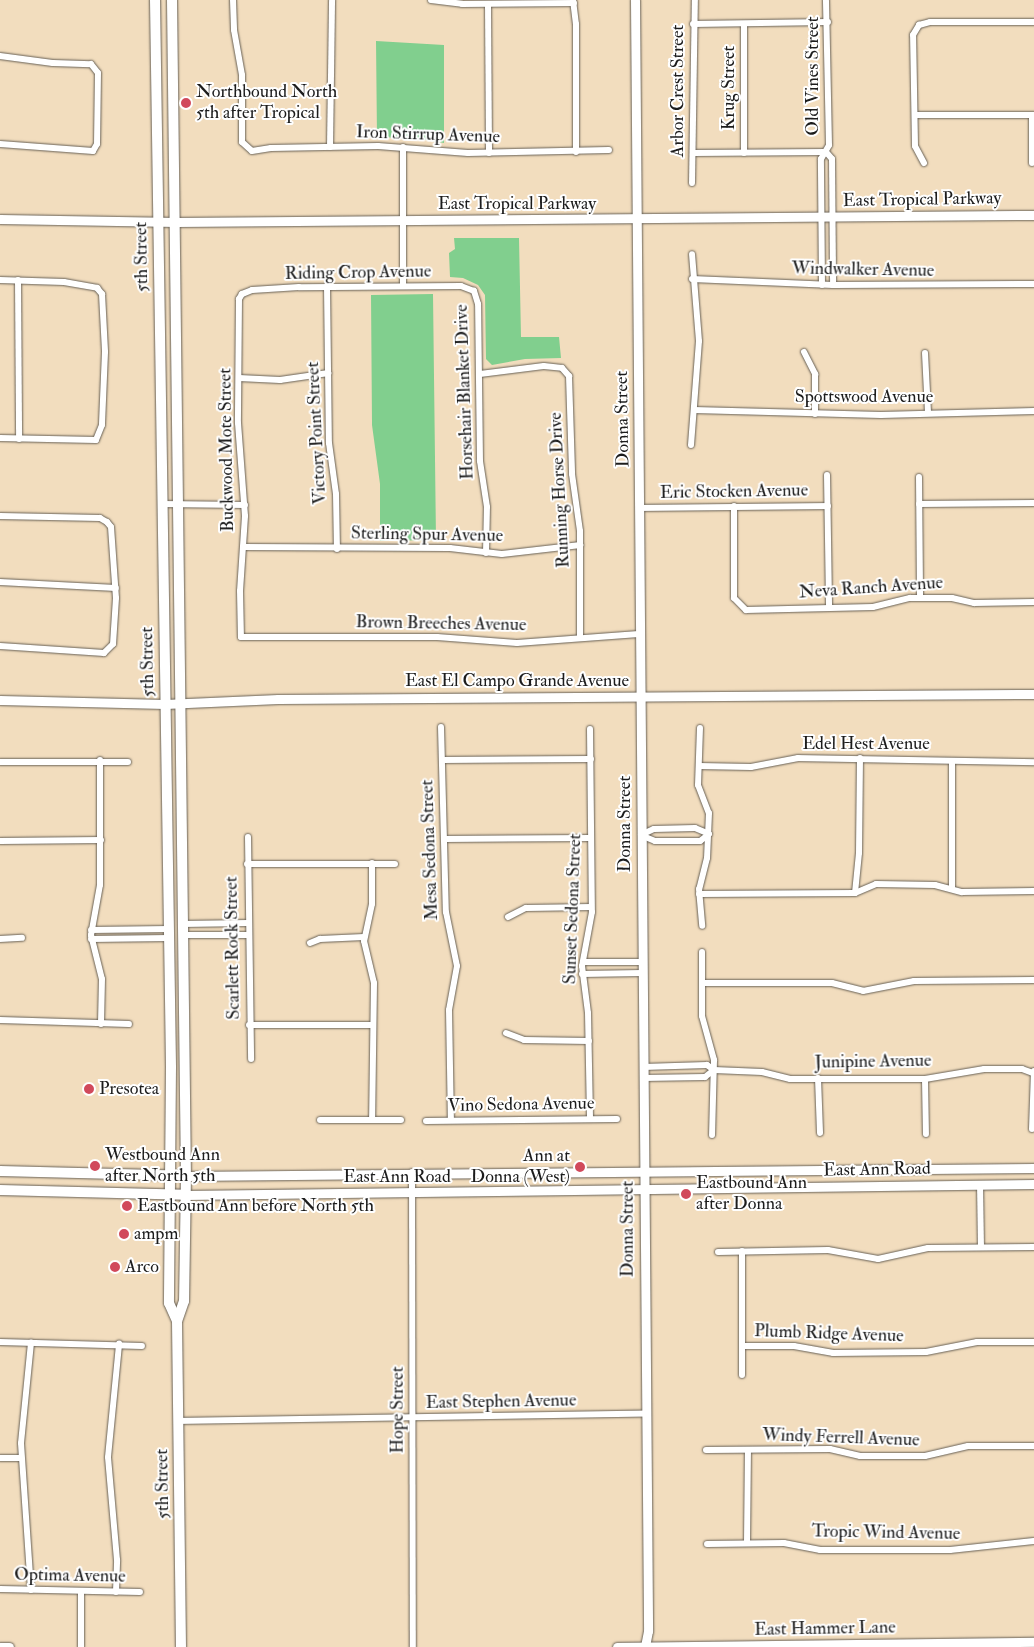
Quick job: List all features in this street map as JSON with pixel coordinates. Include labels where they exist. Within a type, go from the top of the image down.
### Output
[{"type":"main road","name":"5th Street","points":[[155,0],[169,933],[169,1303],[177,1322]]},
{"type":"main road","name":"5th Street","points":[[172,0],[186,1176],[184,1301],[177,1322],[181,1647]]},
{"type":"main road","points":[[168,886],[182,935]]},
{"type":"main road","points":[[169,933],[183,982]]},
{"type":"main road","name":"East Ann Road","points":[[0,1171],[186,1176]]},
{"type":"main road","name":"East Ann Road","points":[[0,1190],[185,1195]]},
{"type":"street","name":"Iron Stirrup Avenue","points":[[233,0],[234,30],[242,74],[242,142],[252,151],[330,147],[403,147],[489,153],[609,150]]},
{"type":"street","points":[[330,147],[332,0]]},
{"type":"street","points":[[431,0],[488,5],[574,2],[576,152]]},
{"type":"street","name":"Donna Street","points":[[635,0],[648,1631],[645,1647]]},
{"type":"street","name":"Arbor Crest Street","points":[[692,183],[693,24],[695,0]]},
{"type":"street","name":"Old Vines Street","points":[[822,285],[822,159],[826,152],[828,22],[826,0]]},
{"type":"street","points":[[488,5],[489,153]]},
{"type":"street","points":[[693,24],[828,22]]},
{"type":"street","points":[[924,163],[915,146],[915,30],[919,25],[930,22],[1034,22]]},
{"type":"street","name":"Krug Street","points":[[744,24],[744,153]]},
{"type":"street","points":[[0,56],[95,67],[98,73],[95,148],[88,152],[0,144]]},
{"type":"street","points":[[915,114],[1033,114],[1032,163]]},
{"type":"street","points":[[403,147],[403,286]]},
{"type":"street","points":[[693,153],[826,152]]},
{"type":"street","name":"Old Vines Street","points":[[826,152],[832,159],[833,285]]},
{"type":"street","name":"East Tropical Parkway","points":[[0,219],[176,222],[1034,215]]},
{"type":"street","points":[[691,445],[700,341],[692,279],[692,254]]},
{"type":"street","name":"Windwalker Avenue","points":[[692,279],[822,285],[1034,284]]},
{"type":"street","points":[[0,280],[64,282],[97,288],[102,294],[105,352],[99,436],[91,442],[0,438]]},
{"type":"street","points":[[18,280],[19,439]]},
{"type":"street","name":"Riding Crop Avenue","points":[[242,294],[252,290],[327,286],[460,286],[474,291]]},
{"type":"street","name":"Victory Point Street","points":[[327,286],[328,374],[337,549]]},
{"type":"street","name":"Horsehair Blanket Drive","points":[[474,291],[478,304],[480,461],[487,507],[486,553]]},
{"type":"street","name":"Buckwood Mote Street","points":[[241,637],[245,505],[239,447],[239,299],[242,294]]},
{"type":"street","points":[[804,352],[815,374],[815,414]]},
{"type":"street","points":[[925,353],[928,413]]},
{"type":"street","name":"Running Horse Drive","points":[[480,374],[530,366],[555,367],[565,372],[570,382],[571,460],[580,545],[580,636]]},
{"type":"street","points":[[239,378],[280,380],[328,374]]},
{"type":"street","name":"Spottswood Avenue","points":[[694,410],[815,414],[1034,411]]},
{"type":"street","points":[[827,475],[829,608]]},
{"type":"street","points":[[919,477],[920,598]]},
{"type":"street","points":[[919,504],[1034,503]]},
{"type":"street","points":[[162,504],[245,505]]},
{"type":"street","name":"Neva Ranch Avenue","points":[[734,506],[734,598],[746,610],[873,607],[920,598],[952,598],[974,603],[1034,602]]},
{"type":"street","name":"Eric Stocken Avenue","points":[[640,508],[828,506]]},
{"type":"street","points":[[0,516],[100,518],[107,522],[111,527],[116,588],[113,644],[109,651],[97,654],[0,646]]},
{"type":"street","name":"Sterling Spur Avenue","points":[[243,547],[337,549],[443,548],[486,553],[580,545]]},
{"type":"street","points":[[0,582],[116,588]]},
{"type":"street","name":"Brown Breeches Avenue","points":[[241,637],[437,637],[517,643],[580,636],[639,634]]},
{"type":"street","name":"East El Campo Grande Avenue","points":[[0,700],[165,704],[180,701],[1034,694]]},
{"type":"street","name":"Mesa Sedona Street","points":[[441,727],[446,920],[457,966],[449,1010],[451,1120]]},
{"type":"street","points":[[700,728],[698,785],[708,813],[708,834],[699,894],[702,926]]},
{"type":"street","name":"Sunset Sedona Street","points":[[590,729],[592,907],[582,974],[589,1041],[590,1119]]},
{"type":"street","name":"Edel Hest Avenue","points":[[699,766],[751,767],[798,758],[1034,762]]},
{"type":"street","points":[[855,893],[860,853],[860,758]]},
{"type":"street","points":[[442,760],[590,759]]},
{"type":"street","points":[[0,762],[100,760],[128,762]]},
{"type":"street","points":[[100,760],[100,885],[91,939],[102,979],[101,1024]]},
{"type":"street","points":[[952,761],[952,889]]},
{"type":"street","points":[[641,835],[654,829],[695,828],[708,834]]},
{"type":"street","points":[[641,835],[655,841],[700,841],[708,834]]},
{"type":"street","name":"Scarlett Rock Street","points":[[248,837],[249,1025],[251,1059]]},
{"type":"street","points":[[444,839],[591,838]]},
{"type":"street","points":[[0,841],[101,840]]},
{"type":"street","points":[[372,863],[372,904],[364,937],[374,983],[371,1025],[372,1120]]},
{"type":"street","points":[[247,864],[395,864]]},
{"type":"street","points":[[699,894],[855,893],[876,884],[935,885],[952,889],[1034,891]]},
{"type":"street","points":[[508,917],[526,908],[592,907]]},
{"type":"street","points":[[182,924],[248,923]]},
{"type":"street","points":[[91,930],[169,933]]},
{"type":"street","points":[[91,939],[169,933]]},
{"type":"street","points":[[182,935],[248,935]]},
{"type":"street","points":[[310,943],[320,939],[364,937]]},
{"type":"street","points":[[0,939],[22,938]]},
{"type":"street","points":[[702,952],[702,1016],[714,1070],[712,1135]]},
{"type":"street","points":[[583,962],[642,962]]},
{"type":"street","points":[[582,974],[642,973]]},
{"type":"street","points":[[702,983],[832,983],[863,991],[914,981],[1034,980]]},
{"type":"street","points":[[0,1020],[128,1024]]},
{"type":"street","points":[[249,1025],[371,1025]]},
{"type":"street","points":[[506,1033],[524,1040],[589,1041]]},
{"type":"street","name":"Junipine Avenue","points":[[643,1066],[707,1065],[714,1070],[762,1072],[790,1079],[926,1079],[984,1069],[1022,1069],[1033,1072]]},
{"type":"street","name":"Junipine Avenue","points":[[643,1078],[705,1077],[714,1070]]},
{"type":"street","points":[[1032,1129],[1033,1072]]},
{"type":"street","points":[[818,1078],[820,1133]]},
{"type":"street","points":[[926,1079],[926,1134]]},
{"type":"street","name":"Vino Sedona Avenue","points":[[426,1120],[617,1119]]},
{"type":"street","points":[[320,1120],[401,1120]]},
{"type":"street","name":"East Ann Road","points":[[186,1176],[412,1172],[1034,1168]]},
{"type":"street","name":"Hope Street","points":[[412,1172],[413,1647]]},
{"type":"street","points":[[980,1184],[981,1247]]},
{"type":"street","name":"East Ann Road","points":[[185,1195],[644,1191],[1034,1184]]},
{"type":"street","points":[[718,1252],[828,1250],[878,1259],[928,1248],[1034,1247]]},
{"type":"street","points":[[742,1251],[742,1375]]},
{"type":"street","points":[[0,1342],[142,1346]]},
{"type":"street","points":[[31,1342],[21,1458],[31,1590]]},
{"type":"street","name":"Plumb Ridge Avenue","points":[[742,1346],[794,1346],[833,1353],[917,1352],[977,1342],[1034,1342]]},
{"type":"street","points":[[116,1592],[108,1457],[119,1344]]},
{"type":"street","name":"East Stephen Avenue","points":[[178,1421],[413,1420],[645,1414]]},
{"type":"street","name":"Windy Ferrell Avenue","points":[[706,1450],[830,1449],[860,1456],[916,1456],[934,1455],[968,1446],[1034,1446]]},
{"type":"street","points":[[747,1543],[748,1450]]},
{"type":"street","points":[[0,1458],[21,1458]]},
{"type":"street","name":"Tropic Wind Avenue","points":[[707,1544],[784,1543],[820,1550],[950,1550],[1034,1541]]},
{"type":"street","name":"Optima Avenue","points":[[0,1590],[140,1592]]},
{"type":"street","points":[[81,1591],[81,1647]]},
{"type":"street","name":"East Hammer Lane","points":[[617,1647],[1034,1642]]},
{"type":"street","points":[[0,1647],[9,1647]]},
{"type":"green space","points":[[376,41],[444,45],[444,143],[408,137],[377,138]]},
{"type":"green space","points":[[454,238],[519,238],[521,337],[559,337],[561,358],[525,359],[492,365],[486,359],[485,295],[478,285],[463,278],[450,277],[449,253],[455,249]]},
{"type":"green space","points":[[433,294],[436,540],[380,541],[380,484],[372,425],[371,295]]},
{"type":"place","name":"Northbound North 5th after Tropical","points":[[186,103]]},
{"type":"place","name":"Presotea","points":[[89,1089]]},
{"type":"place","name":"Westbound Ann after North 5th","points":[[95,1166]]},
{"type":"place","name":"Ann at Donna (West)","points":[[580,1167]]},
{"type":"place","name":"Eastbound Ann after Donna","points":[[686,1194]]},
{"type":"place","name":"Eastbound Ann before North 5th","points":[[127,1206]]},
{"type":"place","name":"ampm","points":[[124,1234]]},
{"type":"place","name":"Arco","points":[[115,1267]]}]
